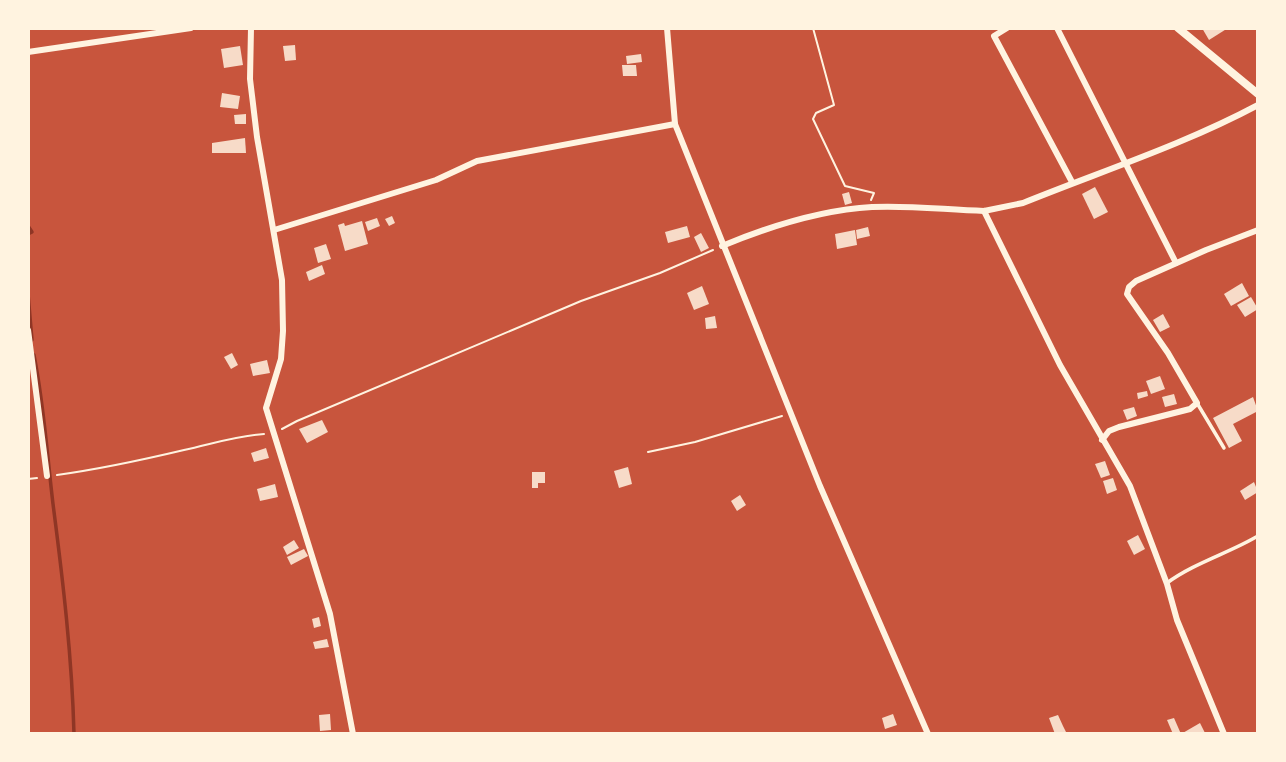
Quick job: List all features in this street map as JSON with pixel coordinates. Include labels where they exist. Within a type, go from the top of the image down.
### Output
[{"type":"street","points":[[28,52],[191,28]]},
{"type":"street","points":[[251,28],[250,79],[282,280],[284,331],[281,359],[266,408],[330,614],[353,734]]},
{"type":"street","points":[[667,28],[675,124],[791,414],[928,734]]},
{"type":"street","points":[[1007,28],[994,36],[1072,183]]},
{"type":"street","points":[[1057,28],[1176,263]]},
{"type":"street","points":[[1178,28],[1258,94]]},
{"type":"street","points":[[722,246],[795,220],[856,208],[984,211],[1023,203],[1214,128],[1258,105]]},
{"type":"street","points":[[274,230],[436,180],[477,160],[675,124]]},
{"type":"street","points":[[984,211],[1060,365],[1130,486],[1167,584],[1177,620],[1224,734]]},
{"type":"street","points":[[1102,440],[1110,431],[1119,427],[1191,409],[1197,403],[1168,353],[1127,294],[1129,287],[1136,281],[1176,263],[1258,230]]},
{"type":"street","points":[[28,330],[47,477]]},
{"type":"lane","points":[[1197,403],[1224,448]]},
{"type":"lane","points":[[1167,584],[1179,575],[1258,536]]},
{"type":"path","points":[[813,28],[834,105],[816,113],[813,119],[845,186],[874,193],[871,200]]},
{"type":"path","points":[[28,479],[121,464],[212,444],[233,436],[274,434],[297,421],[581,301],[660,273],[722,246]]},
{"type":"path","points":[[648,452],[695,442],[791,414]]},
{"type":"building","points":[[1202,28],[1228,28],[1209,40]]},
{"type":"building","points":[[295,45],[296,60],[285,61],[283,46]]},
{"type":"building","points":[[240,46],[243,65],[224,68],[221,49]]},
{"type":"building","points":[[641,54],[642,62],[627,64],[626,56]]},
{"type":"building","points":[[622,65],[636,65],[637,76],[623,76]]},
{"type":"building","points":[[222,93],[240,96],[238,109],[220,107]]},
{"type":"building","points":[[246,114],[246,124],[235,124],[234,115]]},
{"type":"building","points":[[245,138],[246,153],[212,153],[212,143]]},
{"type":"building","points":[[1095,187],[1108,212],[1094,219],[1082,194]]},
{"type":"building","points":[[849,192],[852,203],[845,205],[842,194]]},
{"type":"building","points":[[392,216],[395,223],[389,226],[385,219]]},
{"type":"building","points":[[377,218],[380,226],[368,231],[365,222]]},
{"type":"building","points":[[362,221],[368,244],[345,251],[338,225],[344,223],[345,226]]},
{"type":"building","points":[[687,226],[690,237],[668,243],[665,232]]},
{"type":"building","points":[[868,227],[870,236],[857,239],[856,230]]},
{"type":"building","points":[[855,230],[857,245],[837,249],[835,234]]},
{"type":"building","points":[[701,233],[709,248],[701,252],[694,237]]},
{"type":"building","points":[[326,244],[331,259],[318,263],[314,248]]},
{"type":"building","points":[[322,265],[325,274],[309,281],[306,272]]},
{"type":"building","points":[[1242,283],[1249,296],[1231,306],[1224,294]]},
{"type":"building","points":[[702,286],[709,304],[694,310],[687,293]]},
{"type":"building","points":[[1251,297],[1258,309],[1245,317],[1237,305]]},
{"type":"building","points":[[1163,314],[1170,327],[1160,332],[1153,320]]},
{"type":"building","points":[[715,316],[717,328],[706,329],[705,318]]},
{"type":"building","points":[[232,353],[238,365],[231,369],[224,357]]},
{"type":"building","points":[[267,360],[270,373],[253,376],[250,364]]},
{"type":"building","points":[[1160,376],[1165,389],[1151,394],[1146,381]]},
{"type":"building","points":[[1147,391],[1148,396],[1138,399],[1137,393]]},
{"type":"building","points":[[1174,394],[1177,404],[1165,407],[1162,397]]},
{"type":"building","points":[[1253,397],[1258,411],[1233,424],[1242,441],[1229,448],[1213,418]]},
{"type":"building","points":[[1134,407],[1137,416],[1127,420],[1123,410]]},
{"type":"building","points":[[322,420],[328,432],[307,443],[299,429]]},
{"type":"building","points":[[266,448],[269,458],[254,462],[251,453]]},
{"type":"building","points":[[1105,461],[1110,475],[1101,478],[1095,464]]},
{"type":"building","points":[[628,467],[632,484],[619,488],[614,471]]},
{"type":"building","points":[[532,472],[545,472],[545,483],[538,483],[538,488],[532,488]]},
{"type":"building","points":[[1113,478],[1117,490],[1107,494],[1103,481]]},
{"type":"building","points":[[1254,482],[1258,492],[1245,500],[1240,491]]},
{"type":"building","points":[[275,484],[278,497],[260,501],[257,489]]},
{"type":"building","points":[[740,495],[746,505],[737,511],[731,501]]},
{"type":"building","points":[[1138,535],[1145,549],[1134,555],[1127,541]]},
{"type":"building","points":[[294,540],[299,548],[287,555],[283,547]]},
{"type":"building","points":[[304,549],[308,556],[291,565],[287,557]]},
{"type":"building","points":[[319,617],[321,626],[314,628],[312,619]]},
{"type":"building","points":[[327,639],[329,647],[315,649],[313,642]]},
{"type":"building","points":[[330,714],[331,730],[320,731],[319,715]]},
{"type":"building","points":[[893,714],[897,725],[885,729],[882,718]]},
{"type":"building","points":[[1058,715],[1067,734],[1055,734],[1049,718]]},
{"type":"building","points":[[1174,718],[1181,734],[1173,734],[1167,720]]},
{"type":"building","points":[[1200,723],[1205,733],[1181,734]]},
{"type":"waterway","points":[[28,226],[32,232],[28,234]]},
{"type":"waterway","points":[[28,294],[32,340]]},
{"type":"waterway","points":[[34,355],[64,590],[74,734]]}]
